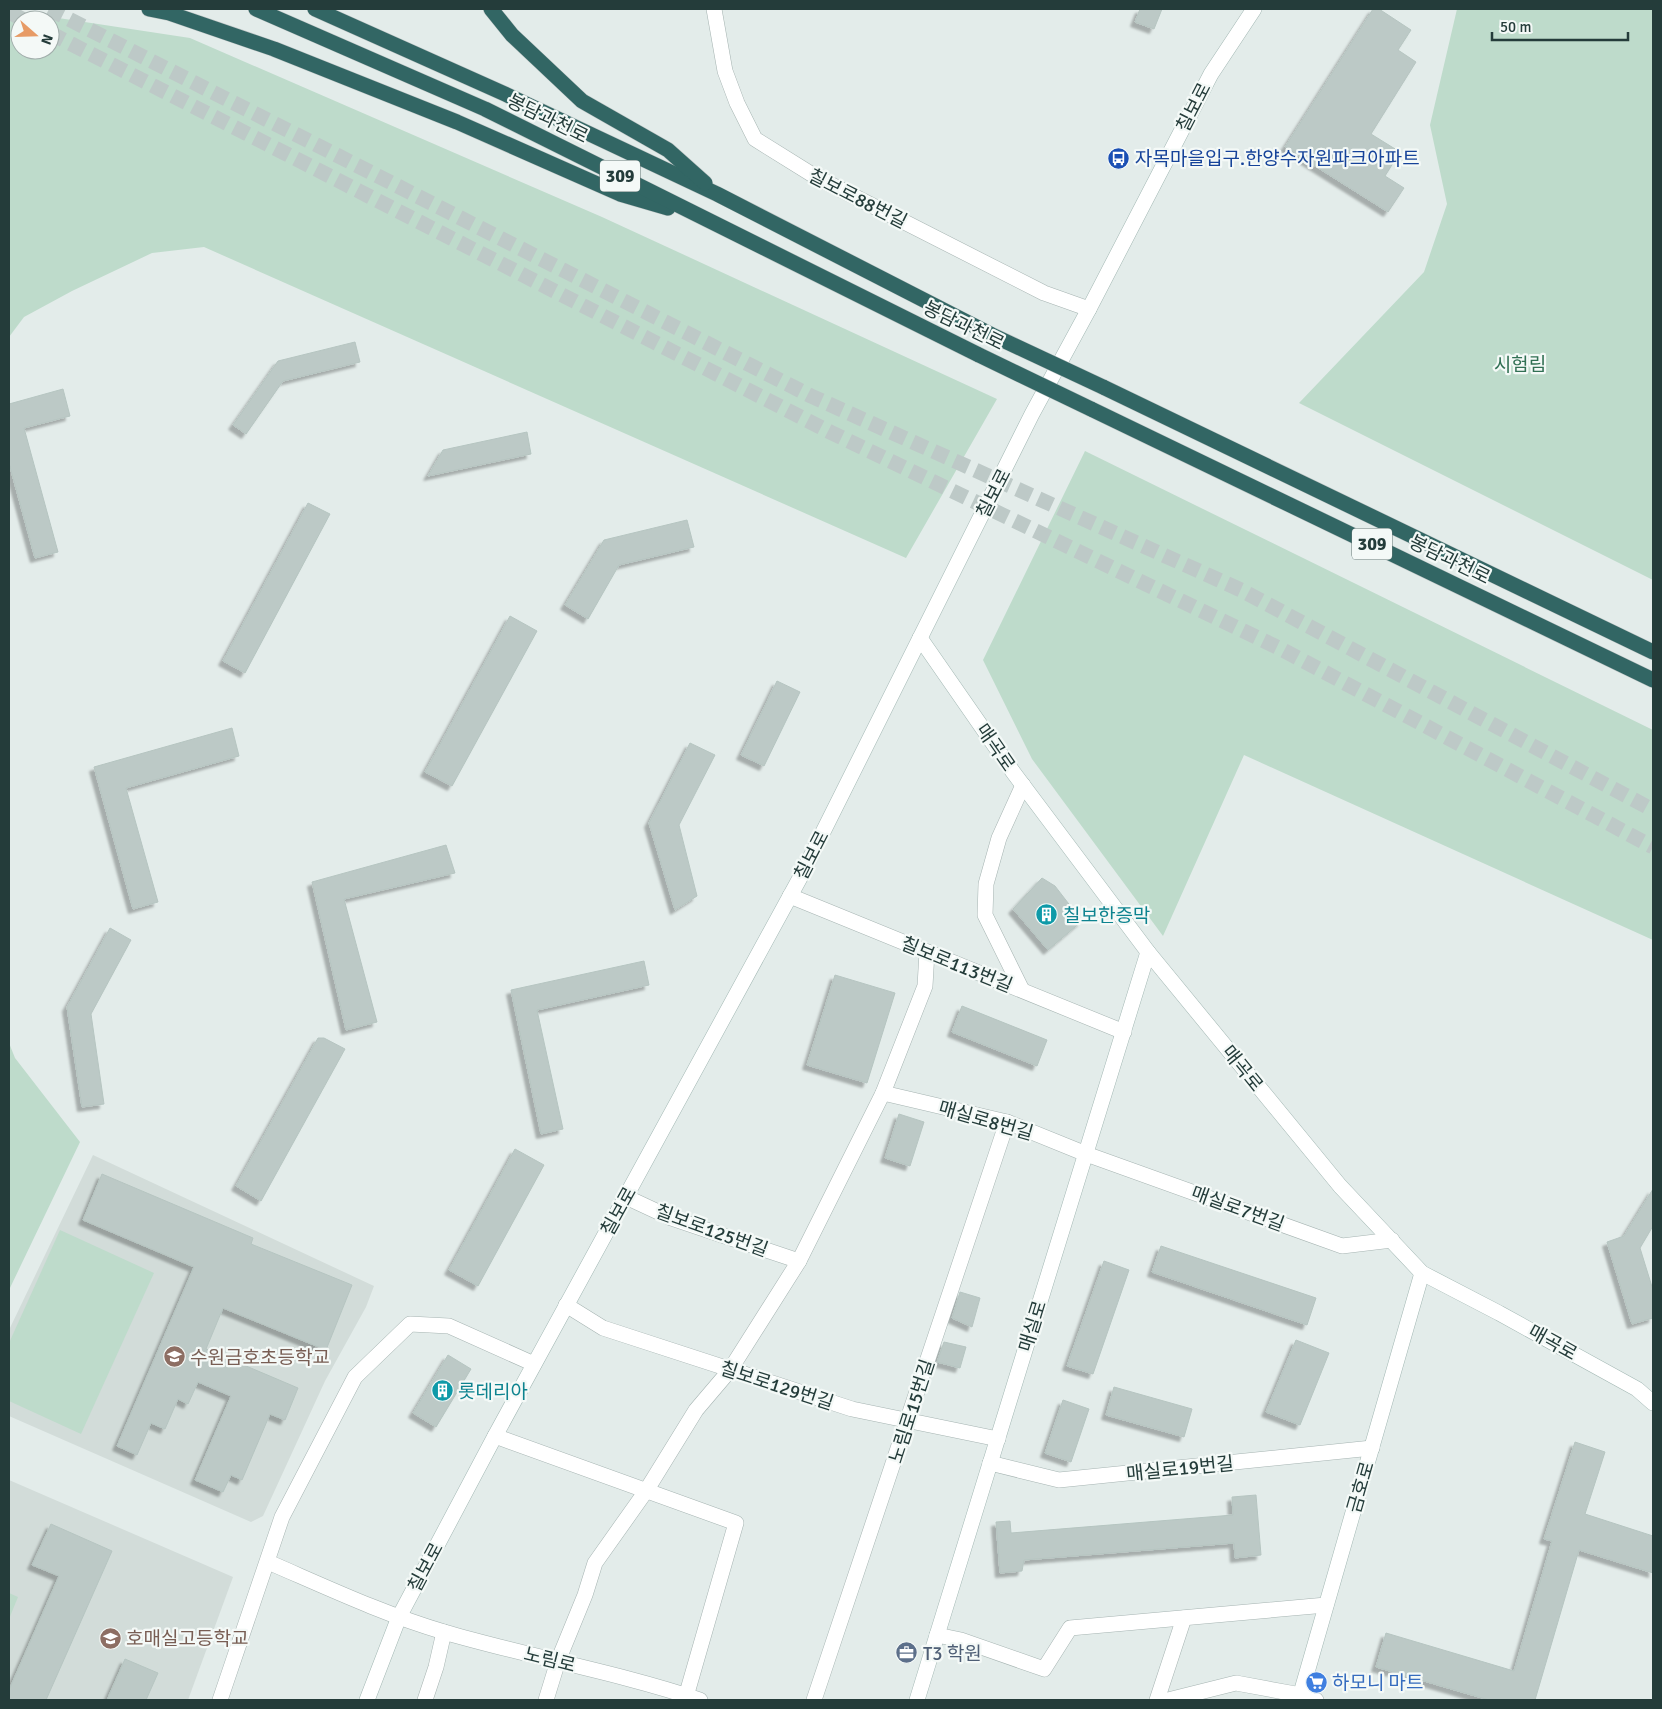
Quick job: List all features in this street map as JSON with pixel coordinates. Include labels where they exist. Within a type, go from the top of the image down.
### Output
[{"type":"highway","points":[[149,9],[169,13],[274,49],[457,122],[620,194],[703,217]]},
{"type":"highway","name":"봉담과천로","points":[[256,9],[485,110],[979,355],[1653,680]]},
{"type":"highway","name":"봉담과천로","points":[[315,9],[505,94],[717,194],[992,335],[1653,652]]},
{"type":"highway","points":[[491,9],[512,35],[582,101],[668,150],[717,194]]},
{"type":"street","name":"칠보로88번길","points":[[714,9],[725,71],[754,139],[824,182],[1044,292],[1089,310]]},
{"type":"street","name":"칠보로","points":[[367,1700],[399,1617],[534,1364],[790,896],[1032,414],[1089,310],[1211,74],[1254,9]]},
{"type":"street","name":"매곡로","points":[[920,638],[1023,785],[1148,952],[1340,1186],[1422,1273],[1637,1389],[1653,1403]]},
{"type":"street","points":[[1022,990],[985,914],[986,884],[999,838],[1023,785]]},
{"type":"street","name":"칠보로113번길","points":[[790,896],[1124,1032]]},
{"type":"street","points":[[546,1700],[558,1660],[595,1563],[646,1491],[696,1410],[730,1370],[799,1261],[883,1093],[925,986],[927,952]]},
{"type":"street","name":"매실로","points":[[917,1700],[1148,952]]},
{"type":"street","name":"매실로8번길","points":[[883,1093],[1007,1122],[1086,1154]]},
{"type":"street","name":"노림로15번길","points":[[814,1700],[1007,1122]]},
{"type":"street","name":"매실로7번길","points":[[1086,1154],[1342,1246],[1392,1240]]},
{"type":"street","name":"칠보로125번길","points":[[626,1197],[672,1218],[799,1261]]},
{"type":"street","name":"금호로","points":[[1300,1698],[1422,1273]]},
{"type":"street","name":"칠보로129번길","points":[[566,1305],[602,1328],[852,1409],[998,1439]]},
{"type":"street","points":[[220,1700],[282,1517],[355,1378],[410,1324],[449,1326],[534,1364]]},
{"type":"street","points":[[495,1436],[736,1523],[690,1699]]},
{"type":"street","name":"매실로19번길","points":[[990,1463],[1059,1480],[1372,1448]]},
{"type":"street","name":"노림로","points":[[268,1562],[399,1617],[444,1632],[558,1660],[690,1699]]},
{"type":"street","points":[[937,1635],[962,1640],[1044,1668],[1070,1628],[1326,1605]]},
{"type":"street","points":[[1157,1700],[1184,1618]]},
{"type":"street","points":[[425,1700],[436,1667],[444,1632]]},
{"type":"street","points":[[1168,1700],[1236,1683],[1316,1700]]},
{"type":"shaded area","name":"수원금호초등학교","points":[[93,1155],[374,1286],[366,1307],[325,1381],[263,1516],[251,1522],[9,1416],[9,1330]]},
{"type":"shaded area","name":"호매실고등학교","points":[[9,1480],[233,1577],[188,1700],[9,1700]]},
{"type":"green space","name":"시험림","points":[[1457,9],[1653,9],[1653,580],[1299,403],[1424,272],[1447,204],[1430,125]]},
{"type":"green space","points":[[60,18],[190,38],[602,217],[997,399],[906,558],[204,247],[152,253],[72,291],[24,317],[9,337],[9,21],[10,60],[60,60]]},
{"type":"green space","points":[[1085,451],[1653,730],[1653,940],[1244,755],[1163,936],[1032,759],[983,660]]},
{"type":"green space","points":[[9,1043],[15,1058],[80,1142],[9,1290]]},
{"type":"green space","points":[[60,1230],[154,1273],[81,1434],[9,1401],[9,1343]]},
{"type":"green space","points":[[9,1593],[18,1597],[9,1619]]},
{"type":"building","points":[[1140,9],[1162,9],[1154,29],[1135,22]]},
{"type":"building","points":[[1373,9],[1379,9],[1411,30],[1398,50],[1416,62],[1371,134],[1400,152],[1385,176],[1404,188],[1388,212],[1285,147]]},
{"type":"building","points":[[355,342],[360,362],[283,381],[246,434],[233,425],[278,361]]},
{"type":"building","points":[[63,389],[70,416],[24,428],[58,552],[35,558],[9,463],[9,404]]},
{"type":"building","points":[[527,432],[531,454],[428,476],[443,450]]},
{"type":"building","points":[[308,503],[330,514],[245,673],[223,661]]},
{"type":"building","points":[[687,520],[694,547],[619,565],[588,619],[565,605],[604,540]]},
{"type":"building","points":[[510,616],[537,631],[452,786],[425,772]]},
{"type":"building","points":[[777,681],[800,692],[764,766],[741,755]]},
{"type":"building","points":[[232,728],[239,756],[126,788],[158,902],[133,909],[94,767]]},
{"type":"building","points":[[690,743],[715,755],[679,825],[697,896],[675,910],[649,823]]},
{"type":"building","points":[[446,845],[455,873],[344,899],[377,1022],[346,1030],[312,882]]},
{"type":"building","name":"칠보한증막","points":[[1042,878],[1055,886],[1082,921],[1048,950],[1013,909]]},
{"type":"building","points":[[110,928],[131,940],[91,1014],[104,1104],[82,1107],[67,1007]]},
{"type":"building","points":[[644,961],[649,985],[537,1010],[563,1129],[541,1134],[511,990]]},
{"type":"building","points":[[835,975],[895,993],[867,1083],[807,1065]]},
{"type":"building","points":[[962,1006],[1047,1040],[1037,1066],[952,1032]]},
{"type":"building","points":[[318,1038],[324,1038],[345,1049],[261,1201],[236,1186]]},
{"type":"building","points":[[899,1114],[924,1122],[910,1166],[885,1158]]},
{"type":"building","points":[[515,1149],[544,1165],[478,1286],[449,1270]]},
{"type":"building","points":[[102,1174],[253,1238],[251,1244],[352,1285],[326,1350],[223,1308],[206,1349],[298,1388],[285,1420],[270,1414],[242,1480],[231,1475],[223,1492],[195,1480],[231,1396],[198,1382],[188,1404],[178,1399],[165,1429],[151,1423],[137,1455],[117,1446],[194,1267],[83,1220]]},
{"type":"building","points":[[1653,1189],[1653,1226],[1640,1248],[1653,1290],[1653,1318],[1632,1324],[1607,1242],[1624,1236]]},
{"type":"building","points":[[1161,1246],[1316,1298],[1307,1325],[1152,1272]]},
{"type":"building","points":[[1104,1261],[1129,1270],[1093,1374],[1067,1366]]},
{"type":"building","points":[[960,1292],[980,1298],[972,1327],[952,1318]]},
{"type":"building","points":[[1296,1340],[1329,1353],[1300,1425],[1266,1412]]},
{"type":"building","points":[[944,1342],[966,1347],[960,1368],[937,1362]]},
{"type":"building","name":"롯데리아","points":[[448,1355],[471,1369],[436,1427],[413,1413]]},
{"type":"building","points":[[1114,1387],[1192,1409],[1184,1437],[1106,1415]]},
{"type":"building","points":[[1063,1400],[1089,1409],[1071,1462],[1045,1453]]},
{"type":"building","points":[[1575,1442],[1605,1452],[1585,1514],[1653,1536],[1653,1573],[1579,1550],[1535,1700],[1489,1700],[1376,1667],[1386,1633],[1514,1671],[1552,1541],[1544,1539]]},
{"type":"building","points":[[1256,1495],[1261,1555],[1235,1558],[1234,1543],[1024,1560],[1022,1571],[1000,1573],[996,1522],[1010,1521],[1011,1533],[1233,1515],[1232,1497]]},
{"type":"building","points":[[51,1524],[112,1551],[46,1700],[9,1700],[9,1690],[59,1576],[32,1565]]},
{"type":"building","points":[[125,1659],[158,1673],[146,1700],[107,1700]]},
{"type":"tunnel","points":[[49,9],[811,396],[1241,590],[1653,810]]},
{"type":"tunnel","points":[[60,38],[830,432],[1281,649],[1653,847]]},
{"type":"place","name":"자목마을입구.한양수자원파크아파트","points":[[1119,158]]},
{"type":"place","name":"칠보한증막","points":[[1047,915]]},
{"type":"place","name":"수원금호초등학교","points":[[174,1357]]},
{"type":"place","name":"롯데리아","points":[[442,1391]]},
{"type":"place","name":"호매실고등학교","points":[[110,1638]]},
{"type":"place","name":"T3 학원","points":[[907,1653]]},
{"type":"place","name":"하모니 마트","points":[[1316,1682]]}]
